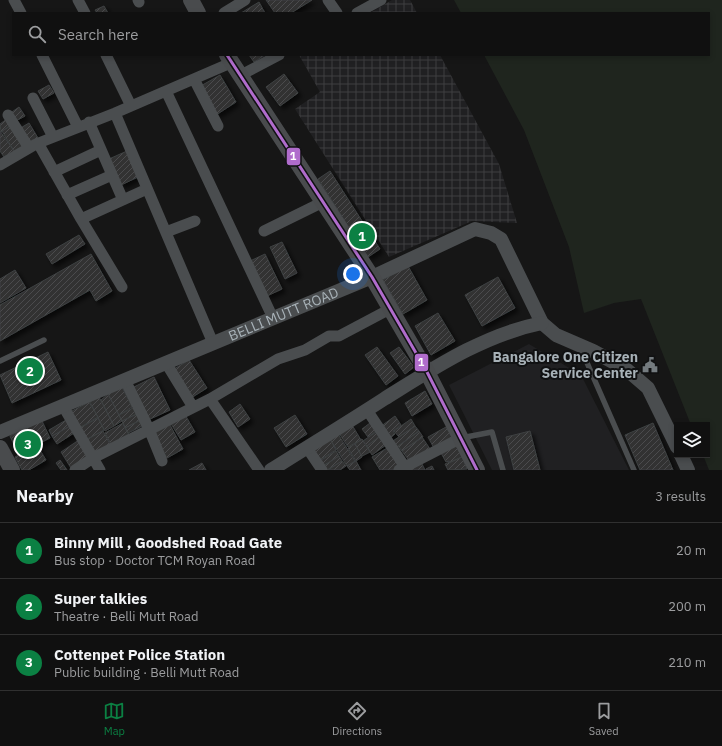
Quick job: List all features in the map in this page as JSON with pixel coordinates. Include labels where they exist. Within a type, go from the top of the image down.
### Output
[{"type":"main road","points":[[191,0],[197,12]]},
{"type":"main road","points":[[234,64],[372,277],[426,372],[477,470]]},
{"type":"main road","points":[[0,448],[12,470]]},
{"type":"street","points":[[14,0],[20,12]]},
{"type":"street","points":[[78,0],[84,12]]},
{"type":"street","points":[[226,12],[245,0]]},
{"type":"street","points":[[328,0],[336,12]]},
{"type":"street","points":[[359,12],[381,0]]},
{"type":"street","points":[[42,56],[78,127]]},
{"type":"street","points":[[106,56],[131,106]]},
{"type":"street","points":[[0,165],[33,146],[53,137],[115,113],[194,79],[234,64],[274,56]]},
{"type":"street","points":[[194,79],[218,126]]},
{"type":"street","points":[[166,91],[273,318]]},
{"type":"street","points":[[32,98],[53,137]]},
{"type":"street","points":[[115,113],[213,343]]},
{"type":"street","points":[[8,115],[54,172],[122,287]]},
{"type":"street","points":[[89,122],[123,200]]},
{"type":"street","points":[[54,172],[101,150]]},
{"type":"street","points":[[67,195],[112,175]]},
{"type":"street","points":[[81,219],[147,189]]},
{"type":"street","points":[[264,231],[323,202]]},
{"type":"street","points":[[166,232],[195,221]]},
{"type":"street","name":"BELLI MUTT ROAD","points":[[0,432],[372,277],[475,229],[491,233],[502,239],[542,323],[556,335],[580,345],[626,369],[648,388],[674,441]]},
{"type":"street","points":[[75,470],[93,458],[210,399],[278,359],[305,350],[329,336],[339,336],[390,309]]},
{"type":"street","points":[[271,470],[426,372],[464,351],[501,334],[542,323]]},
{"type":"street","points":[[166,363],[193,407]]},
{"type":"street","points":[[125,380],[149,429],[162,461]]},
{"type":"street","points":[[210,399],[259,470]]},
{"type":"street","points":[[63,406],[100,470]]},
{"type":"street","points":[[367,410],[404,469],[461,438]]},
{"type":"street","points":[[307,448],[322,470]]},
{"type":"street","points":[[682,458],[688,470]]},
{"type":"lane","points":[[0,362],[44,340]]},
{"type":"lane","points":[[580,345],[634,470]]},
{"type":"lane","points":[[461,438],[492,432],[503,470]]},
{"type":"shaded area","points":[[392,0],[410,0],[416,12],[372,12]]},
{"type":"shaded area","points":[[454,0],[722,0],[722,470],[709,470],[704,458],[710,458],[710,422],[690,422],[641,299],[614,303],[584,313],[569,247],[524,130],[485,56],[710,56],[710,12],[460,12]]},
{"type":"shaded area","points":[[300,56],[441,56],[499,164],[517,223],[472,221],[389,257],[295,109],[320,92]]},
{"type":"shaded area","points":[[529,344],[581,375],[629,470],[492,470],[449,385]]},
{"type":"building","points":[[266,0],[312,0],[293,12],[274,12]]},
{"type":"building","points":[[259,2],[264,12],[243,12]]},
{"type":"building","points":[[104,6],[107,12],[96,12],[95,10]]},
{"type":"building","points":[[250,56],[263,56],[254,62]]},
{"type":"building","points":[[284,74],[298,93],[280,106],[266,87]]},
{"type":"building","points":[[220,75],[236,102],[216,115],[199,87]]},
{"type":"building","points":[[49,85],[54,93],[43,99],[38,91]]},
{"type":"building","points":[[19,107],[25,116],[14,122],[9,114]]},
{"type":"building","points":[[8,118],[12,124],[1,132],[0,124]]},
{"type":"building","points":[[29,123],[38,138],[28,144],[19,129]]},
{"type":"building","points":[[12,125],[25,145],[14,151],[2,131]]},
{"type":"building","points":[[0,131],[14,151],[4,157],[0,151]]},
{"type":"building","points":[[127,151],[138,177],[121,185],[109,159]]},
{"type":"building","points":[[330,171],[380,249],[368,257],[318,179]]},
{"type":"building","points":[[79,235],[85,244],[52,264],[46,254]]},
{"type":"building","points":[[282,242],[297,273],[285,279],[270,247]]},
{"type":"building","points":[[91,254],[112,291],[96,301],[90,290],[0,341],[0,305]]},
{"type":"building","points":[[265,254],[282,289],[267,296],[250,261]]},
{"type":"building","points":[[408,266],[427,300],[403,314],[383,280]]},
{"type":"building","points":[[15,270],[26,288],[0,303],[0,279]]},
{"type":"building","points":[[498,277],[515,308],[482,326],[465,295]]},
{"type":"building","points":[[438,313],[455,341],[431,355],[415,326]]},
{"type":"building","points":[[377,347],[398,376],[386,385],[365,355]]},
{"type":"building","points":[[399,347],[414,367],[405,374],[390,353]]},
{"type":"building","points":[[48,352],[61,380],[12,403],[0,375]]},
{"type":"building","points":[[189,360],[207,388],[191,398],[174,369]]},
{"type":"building","points":[[154,377],[170,410],[148,420],[132,388]]},
{"type":"building","points":[[122,387],[132,407],[119,415],[108,394]]},
{"type":"building","points":[[425,391],[432,404],[412,416],[405,403]]},
{"type":"building","points":[[108,394],[122,421],[114,426],[101,400]]},
{"type":"building","points":[[99,397],[114,426],[105,431],[90,402]]},
{"type":"building","points":[[89,402],[98,417],[79,428],[70,412]]},
{"type":"building","points":[[240,404],[250,419],[238,427],[229,412]]},
{"type":"building","points":[[133,408],[136,414],[122,421],[119,415]]},
{"type":"building","points":[[184,413],[195,432],[181,440],[170,422]]},
{"type":"building","points":[[137,414],[140,420],[125,428],[122,421]]},
{"type":"building","points":[[295,415],[307,434],[286,447],[274,428]]},
{"type":"building","points":[[395,416],[401,425],[393,431],[395,434],[389,439],[380,427]]},
{"type":"building","points":[[98,418],[104,430],[86,440],[80,428]]},
{"type":"building","points":[[411,419],[415,426],[399,437],[394,431]]},
{"type":"building","points":[[66,420],[70,426],[52,436],[49,430]]},
{"type":"building","points":[[42,421],[50,438],[18,454],[10,436]]},
{"type":"building","points":[[139,421],[142,426],[128,433],[125,428]]},
{"type":"building","points":[[123,423],[130,437],[112,446],[105,433]]},
{"type":"building","points":[[370,423],[376,431],[368,437],[362,429]]},
{"type":"building","points":[[653,423],[673,470],[640,470],[625,435]]},
{"type":"building","points":[[170,425],[183,449],[167,458],[153,434]]},
{"type":"building","points":[[352,425],[361,440],[348,447],[339,433]]},
{"type":"building","points":[[70,426],[74,433],[57,444],[52,436]]},
{"type":"building","points":[[415,426],[419,431],[397,447],[393,441]]},
{"type":"building","points":[[446,427],[453,439],[435,450],[428,437]]},
{"type":"building","points":[[103,431],[111,446],[95,455],[87,439]]},
{"type":"building","points":[[419,431],[423,437],[402,451],[398,446]]},
{"type":"building","points":[[530,431],[540,470],[514,470],[506,437]]},
{"type":"building","points":[[376,432],[380,436],[367,446],[363,441]]},
{"type":"building","points":[[338,434],[355,461],[347,466],[330,439]]},
{"type":"building","points":[[380,436],[386,445],[372,455],[367,446]]},
{"type":"building","points":[[422,437],[430,449],[411,463],[402,451]]},
{"type":"building","points":[[330,439],[336,450],[318,461],[312,451]]},
{"type":"building","points":[[362,439],[370,452],[362,456],[355,444]]},
{"type":"building","points":[[79,440],[89,456],[71,468],[61,452]]},
{"type":"building","points":[[355,444],[362,457],[356,461],[348,448]]},
{"type":"building","points":[[37,445],[46,460],[29,470],[22,470],[15,457]]},
{"type":"building","points":[[456,446],[462,457],[449,463],[449,461],[446,462],[441,453]]},
{"type":"building","points":[[389,447],[400,466],[394,470],[380,470],[372,457]]},
{"type":"building","points":[[336,451],[339,456],[321,467],[318,462]]},
{"type":"building","points":[[339,456],[342,461],[327,470],[322,467]]},
{"type":"building","points":[[462,457],[467,469],[448,470],[445,464]]},
{"type":"building","points":[[60,460],[67,470],[61,470],[56,463]]},
{"type":"building","points":[[342,461],[346,466],[340,470],[328,470]]},
{"type":"building","points":[[356,461],[361,470],[350,470],[347,466]]},
{"type":"building","points":[[421,462],[425,470],[410,470]]},
{"type":"building","points":[[202,463],[206,470],[189,470]]},
{"type":"building","points":[[432,466],[434,470],[426,470],[426,469]]},
{"type":"transit line","name":"1","points":[[228,56],[372,277],[427,372],[477,470]]},
{"type":"place","name":"Binny Mill , Goodshed Road Gate","points":[[362,236]]},
{"type":"place","name":"Bangalore One Citizen Service Center","points":[[650,365]]},
{"type":"place","name":"Super talkies","points":[[30,371]]},
{"type":"place","name":"Cottenpet Police Station","points":[[28,444]]}]
